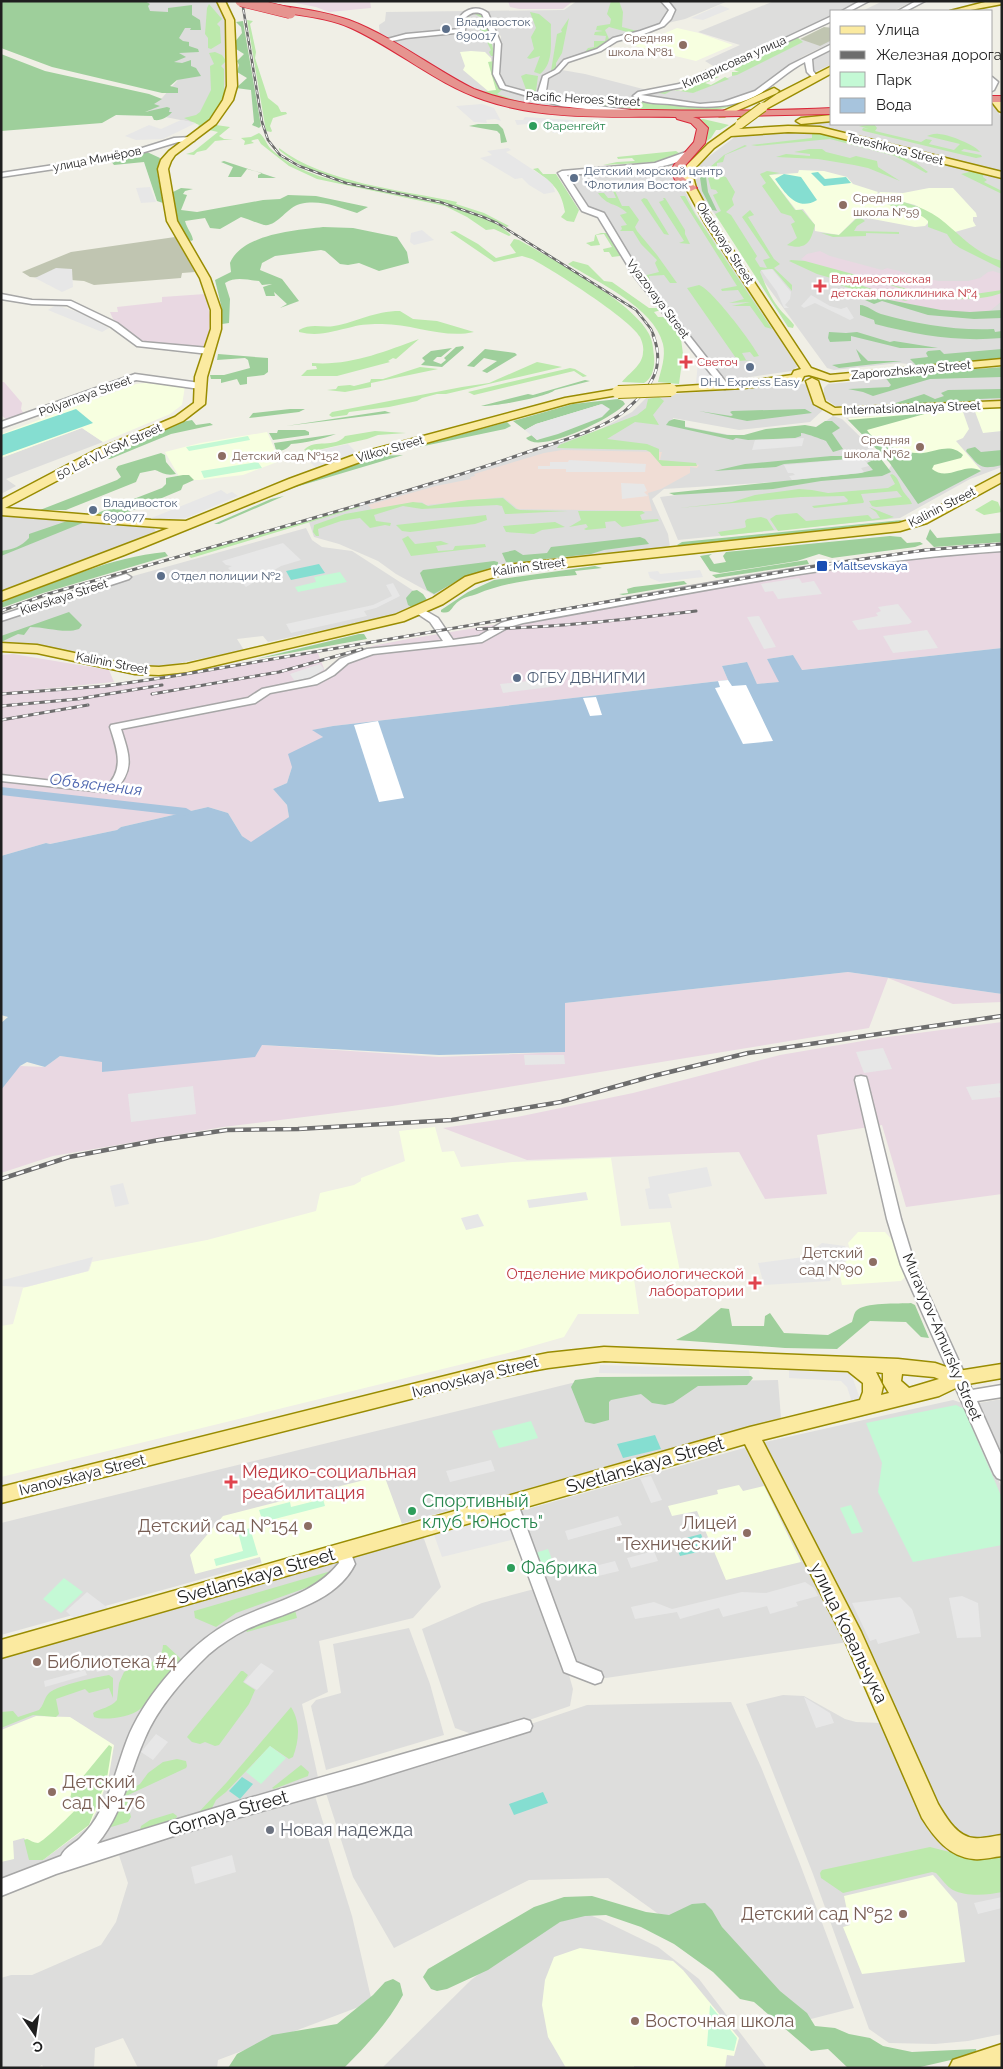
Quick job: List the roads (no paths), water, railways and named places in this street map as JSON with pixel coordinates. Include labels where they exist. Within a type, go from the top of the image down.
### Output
[{"type":"highway","points":[[241,1],[289,12]]},
{"type":"highway","points":[[250,1],[289,12]]},
{"type":"highway","name":"Pacific Heroes Street","points":[[289,12],[348,23],[467,90],[497,101],[551,110],[722,114],[736,122],[775,116]]},
{"type":"highway","name":"Pacific Heroes Street","points":[[289,12],[350,28],[461,91],[493,104],[550,113],[680,117],[775,116]]},
{"type":"highway","points":[[767,101],[787,109],[830,111]]},
{"type":"highway","points":[[775,116],[830,111]]},
{"type":"highway","points":[[680,117],[695,121],[703,128],[699,143],[676,171],[678,179],[691,188]]},
{"type":"main road","name":"50 Let VLKSM Street","points":[[1,506],[92,457],[179,419],[199,404],[200,386],[216,329],[216,310],[214,299],[202,271],[172,221],[163,173],[167,159],[204,130],[220,114],[228,100],[232,86],[230,20],[221,1]]},
{"type":"main road","points":[[959,10],[1002,1]]},
{"type":"main road","points":[[736,122],[767,101],[830,70]]},
{"type":"main road","points":[[736,122],[785,88],[796,87]]},
{"type":"main road","points":[[736,122],[756,126],[830,118]]},
{"type":"main road","name":"Tereshkova Street","points":[[736,122],[788,129],[820,130],[1002,175]]},
{"type":"main road","name":"Okatovaya Street","points":[[736,122],[690,167],[688,177],[691,188],[710,223],[813,376]]},
{"type":"main road","name":"Zaporozhskaya Street","points":[[813,376],[830,378],[1002,362]]},
{"type":"main road","points":[[798,378],[813,376]]},
{"type":"main road","name":"Internatsionalnaya Street","points":[[813,376],[820,404],[833,411],[1002,404]]},
{"type":"main road","name":"Vilkov Street","points":[[1,597],[364,456],[569,400],[618,392],[725,386],[798,378]]},
{"type":"main road","name":"Kalinin Street","points":[[1,647],[37,650],[135,670],[166,671],[400,618],[418,610],[470,580],[506,569],[900,527],[922,520],[1002,477]]},
{"type":"main road","points":[[1,511],[188,525]]},
{"type":"main road","points":[[156,524],[163,535]]},
{"type":"main road","name":"Ivanovskaya Street","points":[[1,1495],[545,1359],[604,1354],[898,1366],[935,1370],[958,1378]]},
{"type":"main road","points":[[852,1364],[868,1375],[873,1382],[874,1394],[866,1406]]},
{"type":"main road","points":[[898,1366],[892,1373],[892,1383],[898,1391],[908,1396]]},
{"type":"main road","name":"Svetlanskaya Street","points":[[1,1649],[750,1436],[939,1388],[958,1378],[1002,1371]]},
{"type":"main road","name":"улица Ковальчука","points":[[750,1436],[854,1638],[918,1786],[944,1832],[956,1842],[974,1849],[1002,1845]]},
{"type":"main road","points":[[961,2068],[1002,2056]]},
{"type":"street","points":[[577,106],[543,93],[543,80],[560,69],[566,61],[592,52],[620,37],[642,33],[662,25],[668,19],[672,10],[664,1]]},
{"type":"street","points":[[847,10],[866,1]]},
{"type":"street","points":[[903,10],[922,1]]},
{"type":"street","points":[[474,2],[476,10]]},
{"type":"street","points":[[383,41],[406,36],[463,31],[462,18],[467,13],[476,10],[485,13],[496,38],[499,49],[496,74],[500,85],[510,91],[553,102],[627,112]]},
{"type":"street","name":"Кипарисовая улица","points":[[830,19],[739,62],[708,72],[681,86],[640,93],[637,96],[643,99],[692,106],[708,107],[724,104],[762,89],[783,71],[830,47]]},
{"type":"street","points":[[808,58],[810,72],[815,77]]},
{"type":"street","points":[[993,80],[995,83],[996,100]]},
{"type":"street","name":"улица Минёров","points":[[1,175],[121,156],[177,140],[192,139]]},
{"type":"street","name":"Vyazovaya Street","points":[[689,154],[671,162],[655,165],[562,174],[585,209],[601,215],[637,274],[725,386]]},
{"type":"street","points":[[1,296],[32,302],[68,302],[114,325],[140,344],[209,352]]},
{"type":"street","name":"Polyarnaya Street","points":[[1,426],[136,377],[200,386]]},
{"type":"street","points":[[1,778],[109,791],[123,774],[125,766],[115,727],[251,701],[264,694],[266,690],[313,682],[330,673],[344,661],[371,651],[422,647],[482,639],[505,625],[521,620],[808,570],[935,552],[1002,548]]},
{"type":"street","name":"Kievskaya Street","points":[[1,618],[126,576]]},
{"type":"street","points":[[418,610],[434,620],[449,642]]},
{"type":"street","name":"Muravyov-Amursky Street","points":[[860,1080],[894,1219],[908,1265],[1002,1474]]},
{"type":"street","points":[[967,1397],[1002,1391]]},
{"type":"street","points":[[510,1504],[570,1667],[595,1678]]},
{"type":"street","points":[[54,1866],[76,1853],[94,1838],[120,1787],[145,1720],[159,1699],[188,1665],[209,1645],[238,1626],[322,1588],[336,1578],[347,1564],[343,1552]]},
{"type":"street","name":"Gornaya Street","points":[[1,1888],[54,1866],[184,1825],[362,1775],[524,1726]]},
{"type":"water","points":[[1002,648],[1002,994],[848,972],[565,1003],[565,1052],[439,1055],[262,1045],[255,1057],[102,1072],[102,1062],[60,1056],[45,1067],[27,1062],[20,1066],[1,1090],[1,1023],[8,1017],[1,1015],[1,856],[46,843],[50,844],[117,830],[121,827],[208,807],[228,813],[242,836],[251,842],[289,817],[287,805],[273,789],[287,783],[292,767],[288,754],[323,737],[312,730],[728,680],[722,666],[747,662],[757,684],[779,682],[767,659],[793,655],[802,670]]},
{"type":"waterway","name":"Объяснения","points":[[1,791],[186,812]]},
{"type":"railway","points":[[242,1],[262,122],[268,140],[280,155],[299,166],[346,183],[440,202],[497,223],[636,310],[651,329],[654,336]]},
{"type":"railway","points":[[1,611],[48,594],[441,481],[590,430],[617,417],[636,401],[649,385],[657,367],[658,357],[653,335]]},
{"type":"railway","points":[[1,694],[106,686],[168,677],[822,565],[925,550],[1002,544]]},
{"type":"railway","points":[[477,629],[587,623],[696,611]]},
{"type":"railway","points":[[152,694],[279,672],[362,649]]},
{"type":"railway","points":[[1,706],[78,699],[162,685]]},
{"type":"railway","points":[[1,720],[88,705]]},
{"type":"railway","points":[[1,1179],[69,1157],[159,1140],[227,1130],[298,1129],[452,1120],[561,1102],[653,1076],[748,1053],[1002,1016]]},
{"type":"place","name":"Владивосток 690017","points":[[446,29]]},
{"type":"place","name":"Средняя школа №81","points":[[683,45]]},
{"type":"place","name":"Фаренгейт","points":[[533,126]]},
{"type":"place","name":"Детский морской центр \"Флотилия Восток\"","points":[[574,178]]},
{"type":"place","name":"Средняя школа №59","points":[[843,205]]},
{"type":"place","name":"Владивостокская детская поликлиника №4","points":[[820,286]]},
{"type":"place","name":"Светоч","points":[[686,362]]},
{"type":"place","name":"DHL Express Easy","points":[[750,367]]},
{"type":"place","name":"Средняя школа №62","points":[[920,447]]},
{"type":"place","name":"Детский сад №152","points":[[222,456]]},
{"type":"place","name":"Владивосток 690077","points":[[93,510]]},
{"type":"place","name":"Maltsevskaya","points":[[822,566]]},
{"type":"place","name":"Отдел полиции №2","points":[[161,576]]},
{"type":"place","name":"ФГБУ ДВНИГМИ","points":[[517,678]]},
{"type":"place","name":"Детский сад №90","points":[[873,1262]]},
{"type":"place","name":"Отделение микробиологической лаборатории","points":[[755,1283]]},
{"type":"place","name":"Медико-социальная реабилитация","points":[[231,1482]]},
{"type":"place","name":"Спортивный клуб \"Юность\"","points":[[412,1511]]},
{"type":"place","name":"Детский сад №154","points":[[308,1526]]},
{"type":"place","name":"Лицей \"Технический\"","points":[[747,1533]]},
{"type":"place","name":"Фабрика","points":[[511,1568]]},
{"type":"place","name":"Библиотека #4","points":[[37,1662]]},
{"type":"place","name":"Детский сад №176","points":[[52,1792]]},
{"type":"place","name":"Новая надежда","points":[[270,1830]]},
{"type":"place","name":"Детский сад №52","points":[[903,1914]]},
{"type":"place","name":"Восточная школа","points":[[635,2021]]}]
